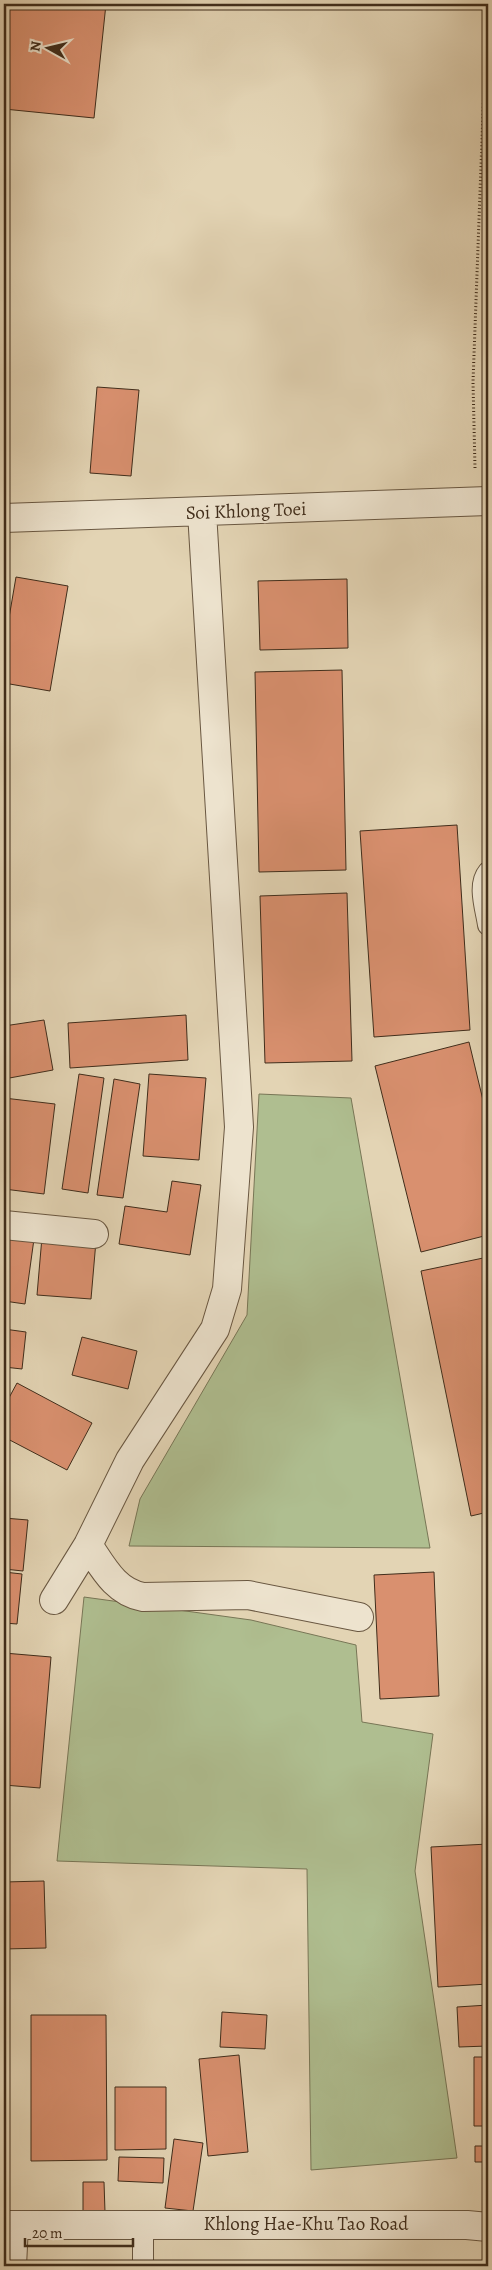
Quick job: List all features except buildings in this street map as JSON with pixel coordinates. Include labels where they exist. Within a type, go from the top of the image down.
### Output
[{"type":"street","name":"Soi Khlong Toei","points":[[4,518],[482,501]]},
{"type":"street","points":[[54,1600],[88,1545],[130,1460],[215,1329],[227,1289],[239,1127],[202,512]]},
{"type":"street","points":[[4,1225],[94,1234]]},
{"type":"street","points":[[88,1545],[116,1585],[130,1595],[143,1597],[248,1595],[358,1617]]},
{"type":"street","points":[[9,2225],[12,2266]]},
{"type":"street","name":"Khlong Hae-Khu Tao Road","points":[[9,2225],[488,2226]]},
{"type":"lane","points":[[488,872],[484,877],[483,893],[488,925]]},
{"type":"lane","points":[[143,2224],[143,2266]]},
{"type":"path","points":[[482,501],[473,382],[487,4]]},
{"type":"green space","points":[[259,1094],[351,1098],[430,1548],[129,1546],[140,1499],[247,1315]]},
{"type":"green space","points":[[84,1597],[251,1620],[356,1645],[362,1722],[433,1734],[415,1871],[457,2158],[311,2170],[307,1869],[57,1861]]}]
